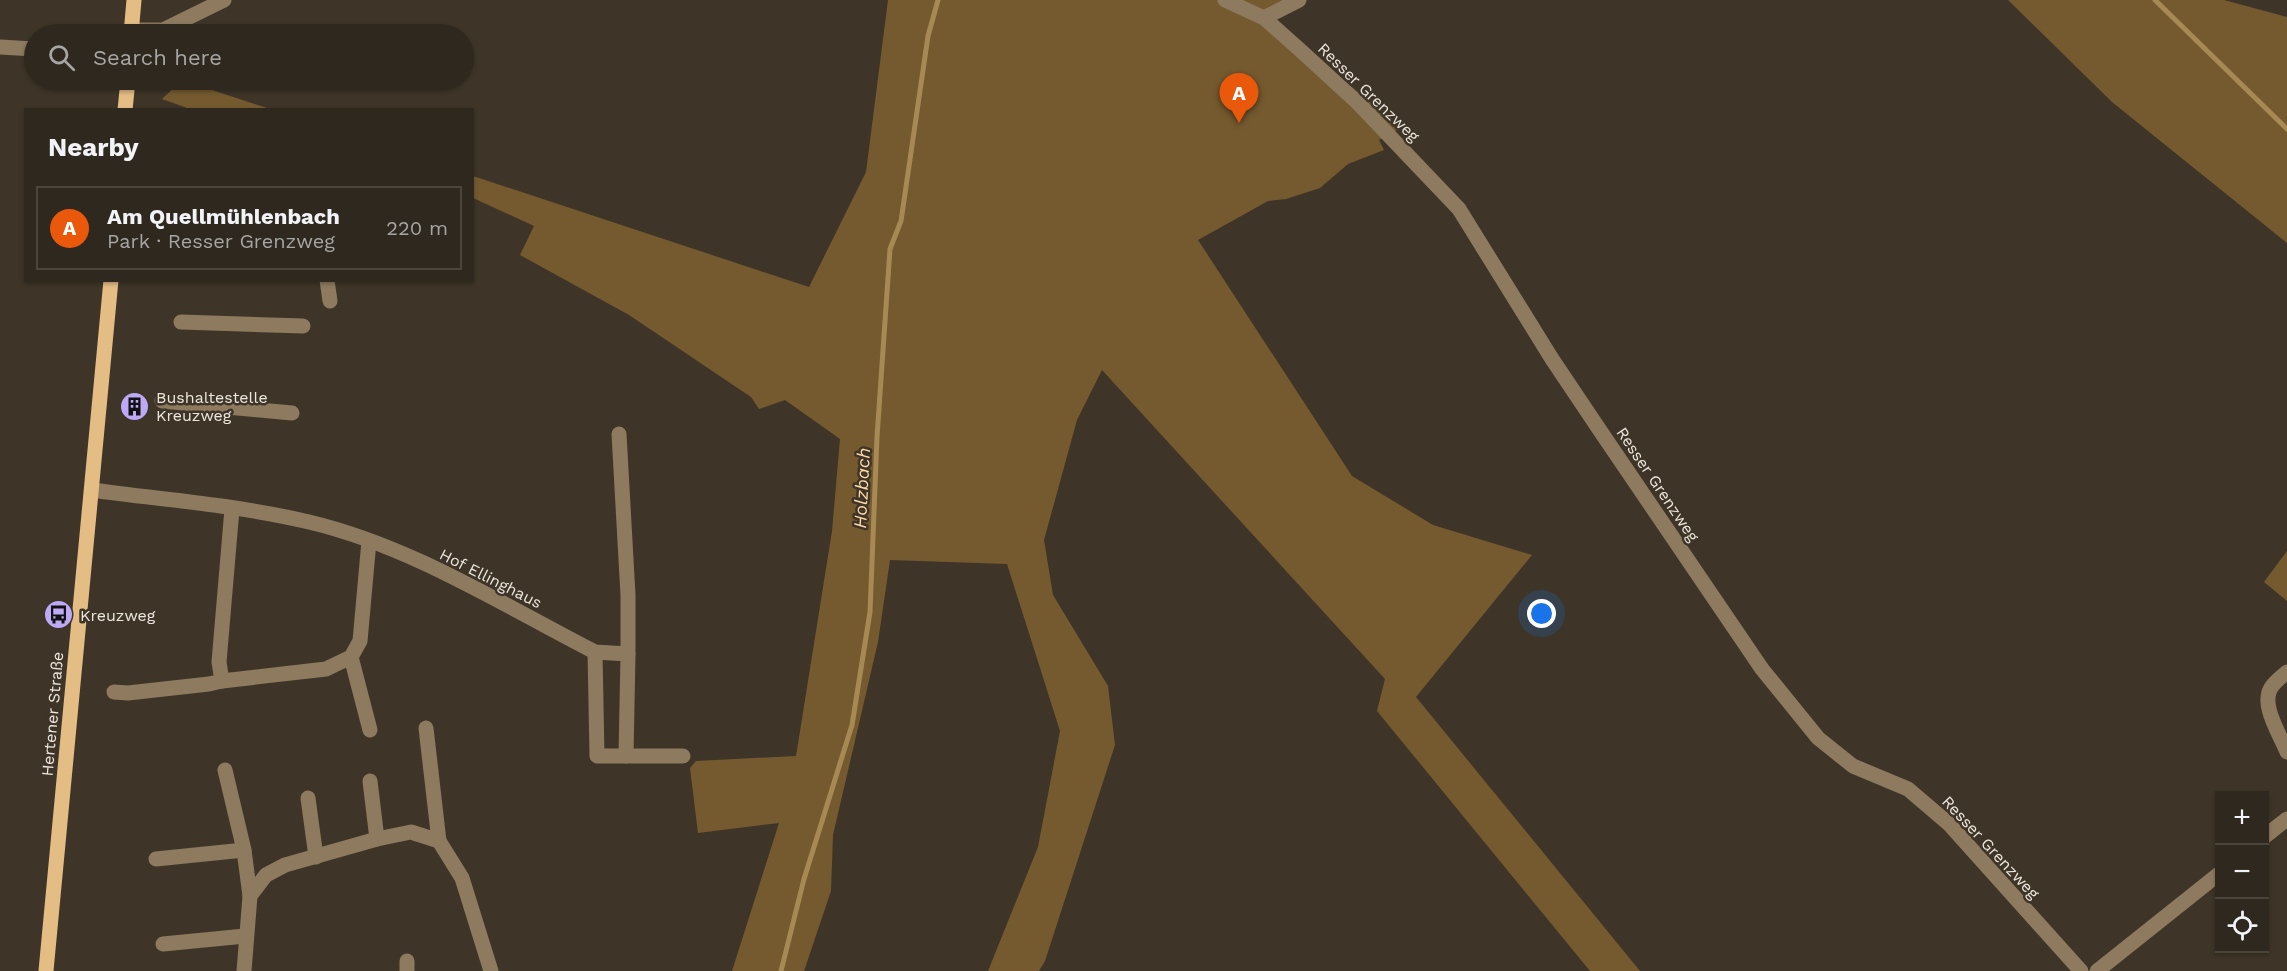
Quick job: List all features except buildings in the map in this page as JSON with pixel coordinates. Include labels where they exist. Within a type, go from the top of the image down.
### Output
[{"type":"main road","points":[[132,24],[134,0]]},
{"type":"main road","points":[[125,108],[127,90]]},
{"type":"main road","name":"Hertener Straße","points":[[46,971],[111,282]]},
{"type":"street","points":[[175,24],[224,0]]},
{"type":"street","name":"Resser Grenzweg","points":[[1225,0],[1264,18],[1358,103],[1459,209],[1552,359],[1627,472],[1762,669],[1818,738],[1853,766],[1908,789],[1949,824],[2081,971]]},
{"type":"street","points":[[1264,18],[1299,0]]},
{"type":"street","points":[[0,47],[24,48]]},
{"type":"street","points":[[327,282],[330,301]]},
{"type":"street","points":[[181,322],[303,326]]},
{"type":"street","points":[[162,401],[292,414]]},
{"type":"street","points":[[619,434],[628,595],[626,756]]},
{"type":"street","name":"Hof Ellinghaus","points":[[92,490],[310,522],[369,541],[452,576],[595,652],[628,654]]},
{"type":"street","points":[[222,681],[219,662],[232,509]]},
{"type":"street","points":[[114,692],[129,693],[326,669],[351,657],[360,641],[369,541]]},
{"type":"street","points":[[595,652],[597,756],[682,756]]},
{"type":"street","points":[[351,657],[370,730]]},
{"type":"street","points":[[2287,672],[2271,686],[2268,697],[2269,708],[2287,752]]},
{"type":"street","points":[[426,728],[439,841],[462,878],[491,971]]},
{"type":"street","points":[[225,770],[244,850],[250,896],[244,971]]},
{"type":"street","points":[[370,782],[377,839]]},
{"type":"street","points":[[308,798],[316,857]]},
{"type":"street","points":[[2269,834],[2287,819]]},
{"type":"street","points":[[250,896],[266,875],[285,865],[377,839],[411,832],[439,841]]},
{"type":"street","points":[[156,859],[244,850]]},
{"type":"street","points":[[2097,971],[2215,877]]},
{"type":"street","points":[[163,944],[245,936]]},
{"type":"shaded area","points":[[888,0],[1287,0],[1266,13],[1283,30],[1401,128],[1379,140],[1384,150],[1348,164],[1320,188],[1286,199],[1268,201],[1198,240],[1352,476],[1433,525],[1532,555],[1416,697],[1640,971],[1590,971],[1377,711],[1385,679],[1102,370],[1077,420],[1044,540],[1053,595],[1108,686],[1115,745],[1045,961],[1039,971],[988,971],[1038,847],[1060,731],[1007,564],[890,560],[878,642],[833,835],[831,891],[804,971],[732,971],[779,823],[698,833],[690,768],[696,761],[796,756],[832,531],[840,439],[785,400],[759,409],[751,397],[629,315],[520,255],[534,226],[474,198],[474,176],[809,287],[866,172]]},
{"type":"shaded area","points":[[2008,0],[2224,0],[2287,17],[2287,243],[2112,102]]},
{"type":"shaded area","points":[[171,90],[212,90],[267,108],[187,108],[162,99]]},
{"type":"shaded area","points":[[2287,551],[2287,601],[2264,582]]},
{"type":"waterway","name":"Holzbach","points":[[781,971],[804,879],[852,725],[870,612],[877,437],[890,249],[901,221],[928,36],[938,0]]},
{"type":"waterway","points":[[2155,0],[2287,129]]},
{"type":"place","name":"Am Quellmühlenbach","points":[[1239,123]]},
{"type":"place","name":"Bushaltestelle Kreuzweg","points":[[135,406]]},
{"type":"place","name":"Kreuzweg","points":[[59,615]]}]
